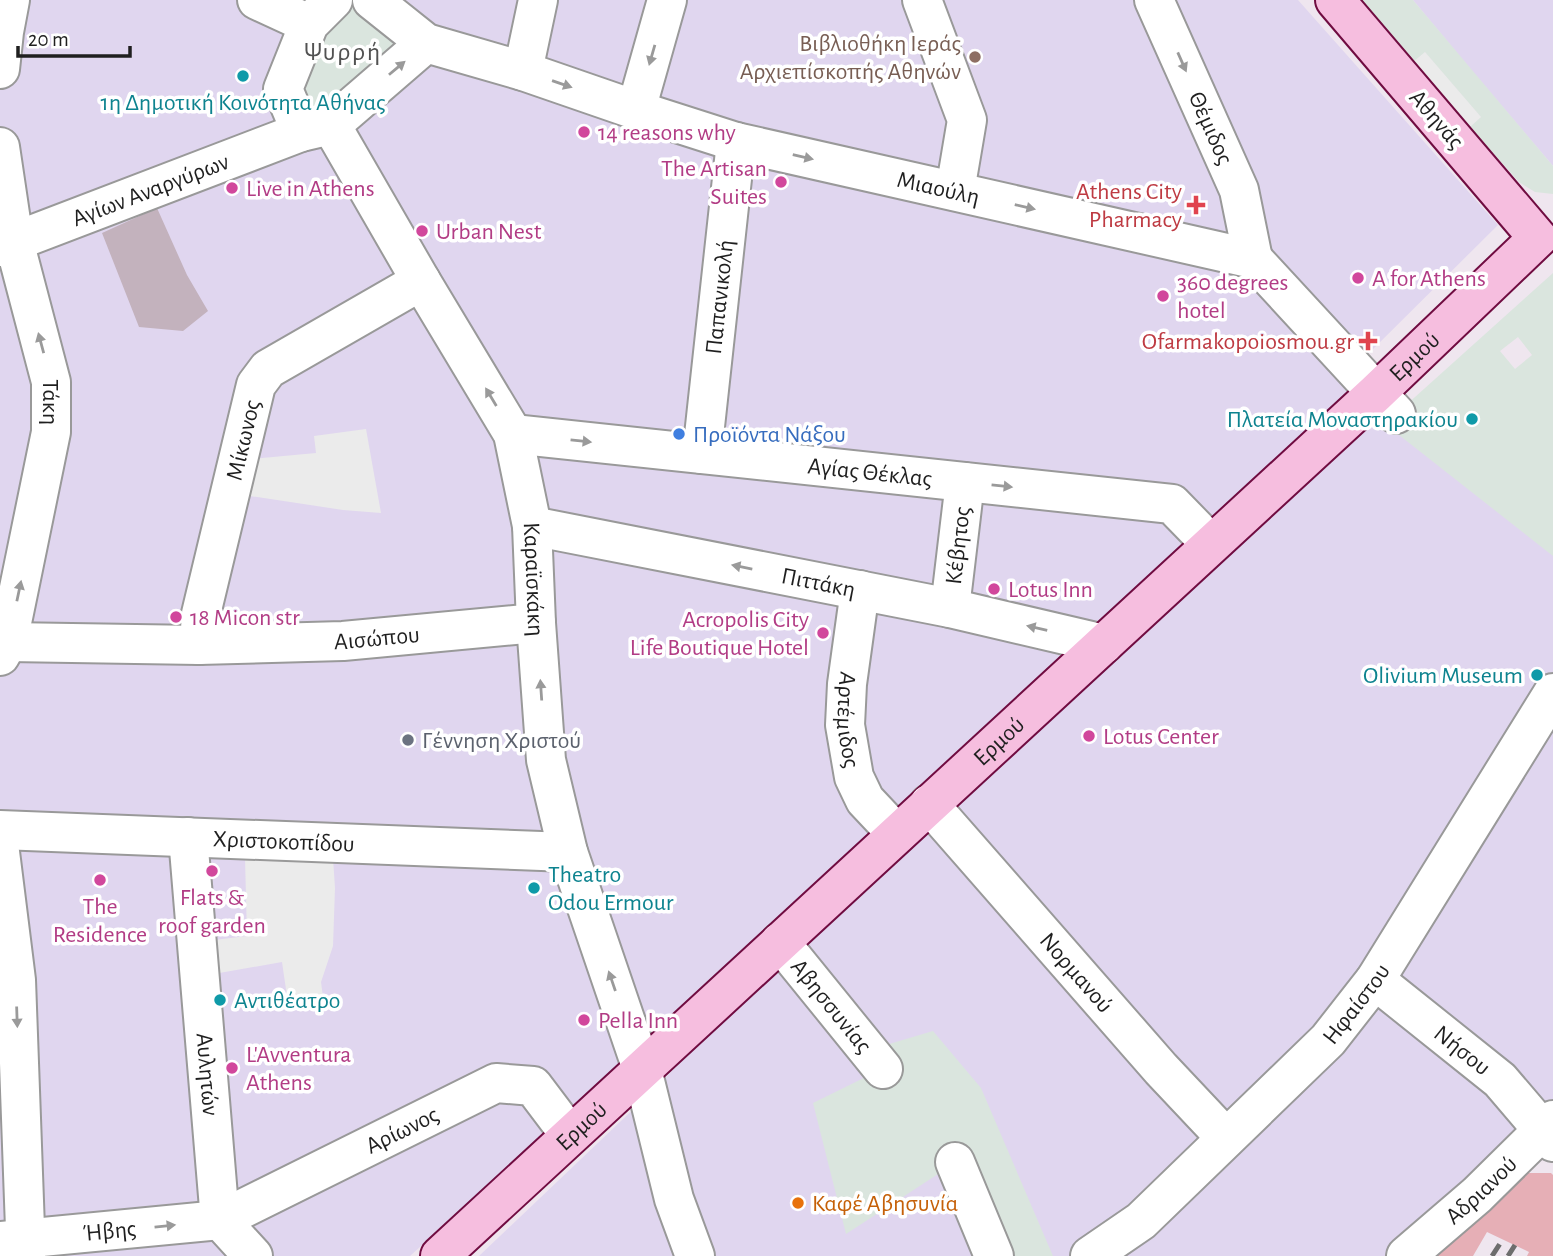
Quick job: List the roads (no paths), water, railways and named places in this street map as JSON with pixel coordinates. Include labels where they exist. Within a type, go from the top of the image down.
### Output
[{"type":"street","points":[[0,69],[10,0]]},
{"type":"street","points":[[257,0],[321,12]]},
{"type":"street","points":[[316,129],[426,43],[372,0]]},
{"type":"street","points":[[523,71],[538,0]]},
{"type":"street","points":[[636,110],[667,0]]},
{"type":"street","name":"Θέμιδος","points":[[1154,0],[1239,190],[1253,260]]},
{"type":"street","name":"Αθηνάς","points":[[1335,0],[1546,231]]},
{"type":"street","points":[[932,4],[967,120],[955,191]]},
{"type":"street","name":"Καραϊσκάκη","points":[[321,12],[283,89],[316,129],[421,281],[513,434],[533,526],[536,623],[546,760],[568,852],[642,1069],[674,1199],[695,1256]]},
{"type":"street","name":"Μιαούλη","points":[[426,43],[523,71],[736,142],[1253,260]]},
{"type":"street","name":"Αγίων Αναργύρων","points":[[7,244],[316,129]]},
{"type":"street","name":"Παπανικολή","points":[[702,454],[736,142]]},
{"type":"street","name":"Τάκη","points":[[0,147],[7,244],[51,382],[51,432],[4,649]]},
{"type":"street","name":"Ερμού","points":[[440,1256],[1211,544],[1386,403],[1546,231]]},
{"type":"street","points":[[1253,260],[1386,403]]},
{"type":"street","name":"Μίκωνος","points":[[199,645],[201,614],[256,385],[268,369],[421,281]]},
{"type":"street","name":"Αγίας Θέκλας","points":[[513,434],[1172,504],[1211,544]]},
{"type":"street","name":"Κέβητος","points":[[950,608],[965,482]]},
{"type":"street","name":"Πιττάκη","points":[[533,526],[950,608],[1104,644]]},
{"type":"street","name":"Αρτέμιδος","points":[[859,590],[847,684],[845,725],[854,777],[859,788],[865,800],[897,834]]},
{"type":"street","name":"Αισώπου","points":[[4,649],[343,641],[536,623]]},
{"type":"street","name":"Ηφαίστου","points":[[1090,1256],[1141,1221],[1328,1040],[1375,980],[1553,693]]},
{"type":"street","name":"Νορμανού","points":[[929,804],[1161,1069],[1226,1138]]},
{"type":"street","name":"Χριστοκοπίδου","points":[[0,830],[568,852]]},
{"type":"street","name":"Αυλητών","points":[[188,837],[220,1220]]},
{"type":"street","points":[[0,852],[8,981],[17,1246]]},
{"type":"street","name":"Αβησσυνίας","points":[[780,942],[883,1069]]},
{"type":"street","name":"Νήσου","points":[[1375,980],[1500,1080],[1550,1130]]},
{"type":"street","name":"Αρίωνος","points":[[220,1220],[496,1083],[533,1086],[570,1135]]},
{"type":"street","name":"Αδριανού","points":[[1406,1256],[1550,1130]]},
{"type":"street","points":[[955,1162],[995,1256]]},
{"type":"street","points":[[220,1220],[253,1256]]},
{"type":"street","name":"Ήβης","points":[[17,1246],[220,1220]]},
{"type":"railway","points":[[1492,1256],[1503,1239]]},
{"type":"railway","points":[[1508,1256],[1515,1245]]},
{"type":"place","name":"Βιβλιοθήκη Ιεράς Αρχιεπίσκοπής Αθηνών","points":[[975,57]]},
{"type":"place","name":"1η Δημοτική Κοινότητα Αθήνας","points":[[243,76]]},
{"type":"place","name":"14 reasons why","points":[[584,132]]},
{"type":"place","name":"The Artisan Suites","points":[[781,182]]},
{"type":"place","name":"Live in Athens","points":[[232,188]]},
{"type":"place","name":"Athens City Pharmacy","points":[[1196,205]]},
{"type":"place","name":"Urban Nest","points":[[422,231]]},
{"type":"place","name":"A for Athens","points":[[1358,278]]},
{"type":"place","name":"360 degrees hotel","points":[[1163,296]]},
{"type":"place","name":"Ofarmakopoiosmou.gr","points":[[1368,341]]},
{"type":"place","name":"Πλατεία Μοναστηρακίου","points":[[1472,419]]},
{"type":"place","name":"Προϊόντα Νάξου","points":[[679,434]]},
{"type":"place","name":"Lotus Inn","points":[[994,589]]},
{"type":"place","name":"18 Micon str","points":[[176,617]]},
{"type":"place","name":"Acropolis City Life Boutique Hotel","points":[[823,633]]},
{"type":"place","name":"Olivium Museum","points":[[1537,675]]},
{"type":"place","name":"Lotus Center","points":[[1089,736]]},
{"type":"place","name":"Γέννηση Χριστού","points":[[408,740]]},
{"type":"place","name":"Flats & roof garden","points":[[212,871]]},
{"type":"place","name":"The Residence","points":[[100,880]]},
{"type":"place","name":"Theatro Odou Ermour","points":[[534,888]]},
{"type":"place","name":"Αντιθέατρο","points":[[220,1000]]},
{"type":"place","name":"Pella Inn","points":[[584,1020]]},
{"type":"place","name":"L'Avventura Athens","points":[[232,1068]]},
{"type":"place","name":"Καφέ Αβησυνία","points":[[798,1203]]},
{"type":"district","name":"Ψυρρή","points":[[343,51]]}]
